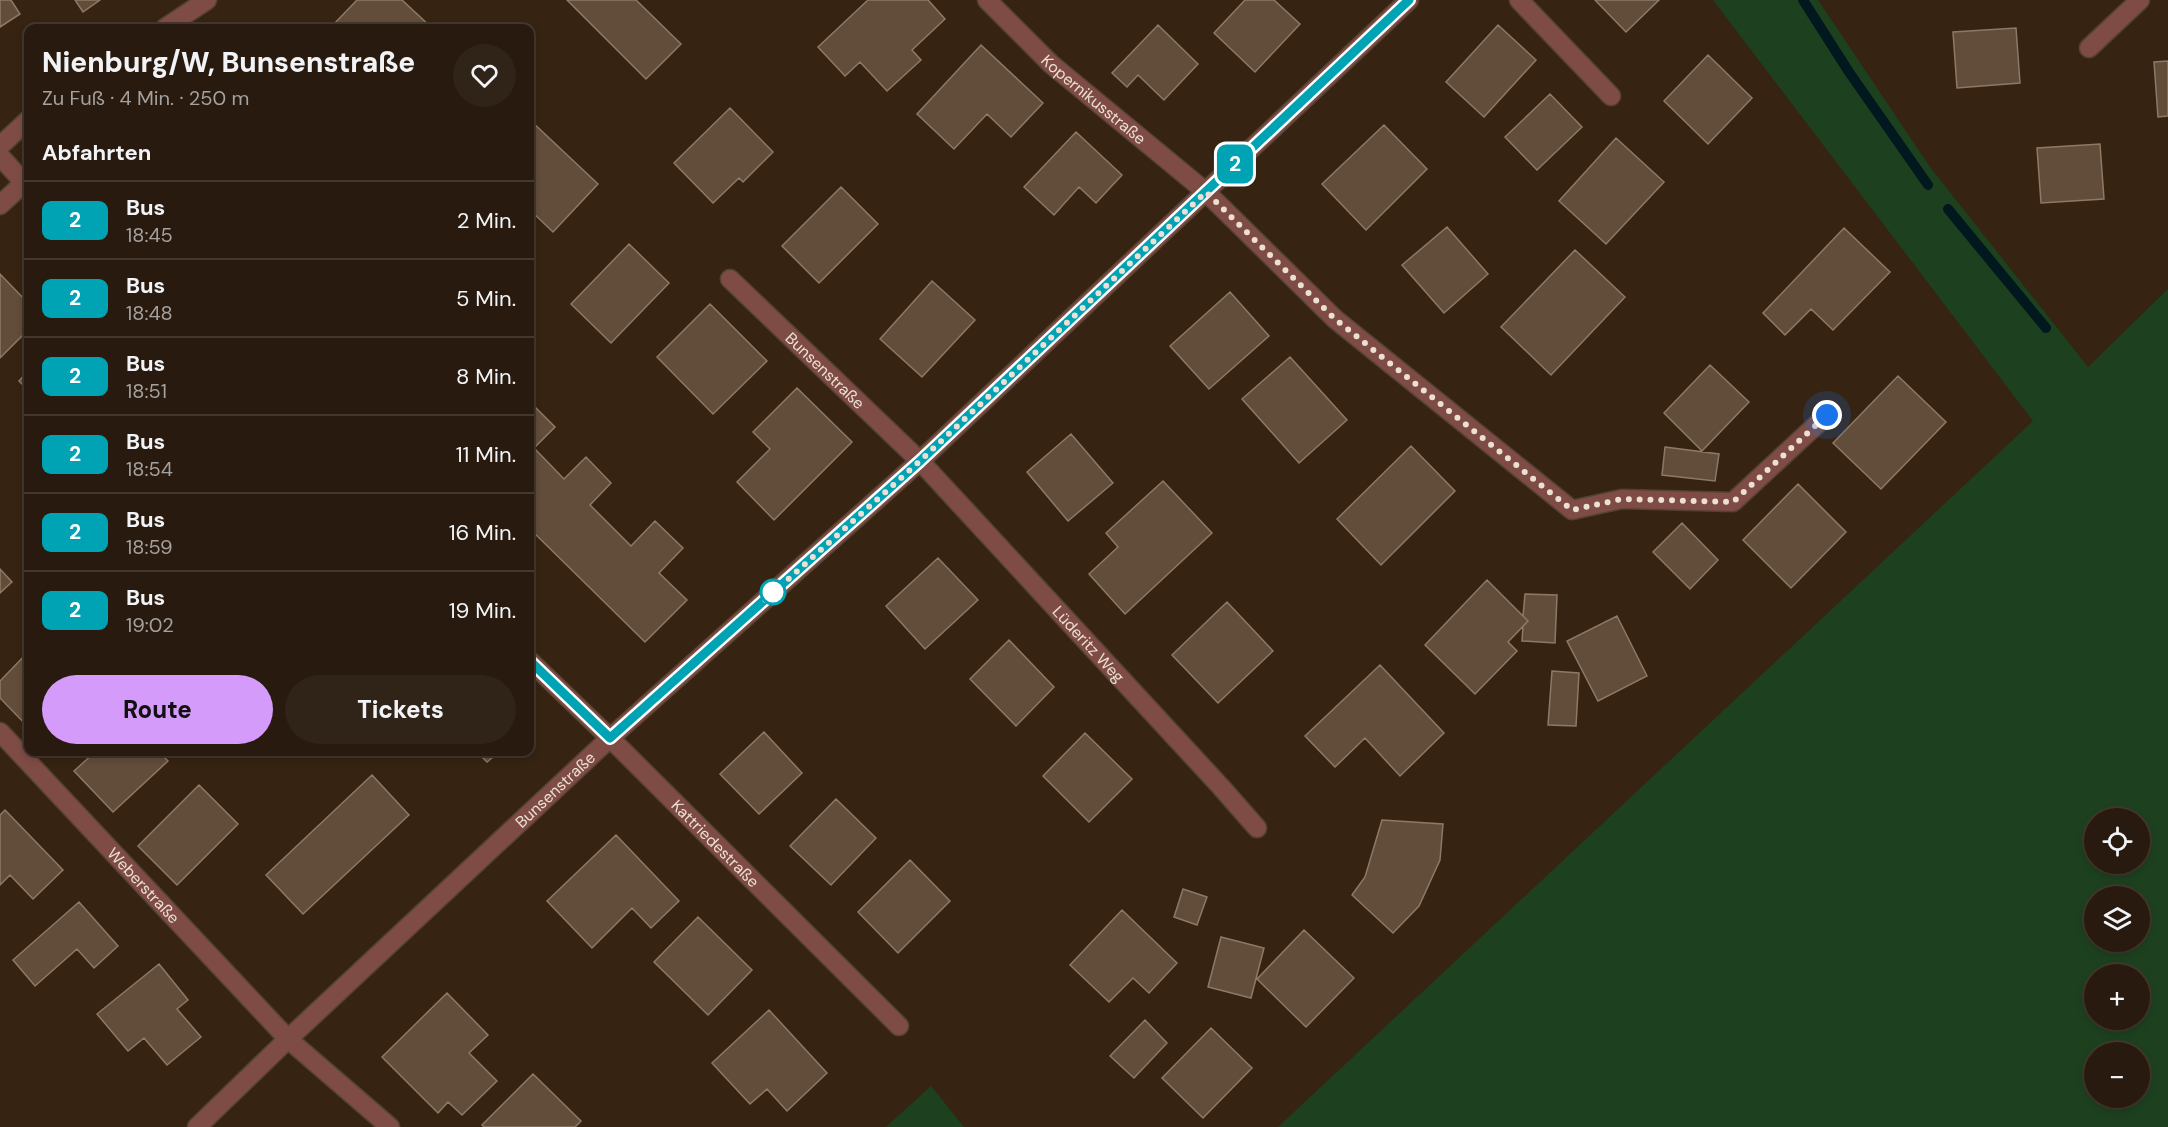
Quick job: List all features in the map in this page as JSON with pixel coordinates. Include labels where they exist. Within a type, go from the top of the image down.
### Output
[{"type":"street","points":[[171,24],[207,0]]},
{"type":"street","name":"Kopernikusstraße","points":[[987,0],[1052,64],[1206,192],[1335,319],[1572,510],[1622,499],[1733,502],[1827,415]]},
{"type":"street","name":"Bunsenstraße","points":[[197,1127],[610,738],[920,461],[1409,0]]},
{"type":"street","points":[[1519,0],[1611,96]]},
{"type":"street","points":[[2088,48],[2140,0]]},
{"type":"street","points":[[0,146],[24,124]]},
{"type":"street","points":[[0,156],[24,183]]},
{"type":"street","points":[[0,205],[24,187]]},
{"type":"street","name":"Bunsenstraße","points":[[730,279],[920,461]]},
{"type":"street","name":"Lüderitz Weg","points":[[920,461],[1257,828]]},
{"type":"street","name":"Kattriedestraße","points":[[534,665],[899,1026]]},
{"type":"street","name":"Weberstraße","points":[[0,732],[288,1039],[390,1127]]},
{"type":"green space","points":[[1713,0],[1818,0],[1930,167],[2088,367],[2168,289],[2168,1127],[1278,1127],[2033,421]]},
{"type":"green space","points":[[931,1086],[964,1127],[886,1127]]},
{"type":"building","points":[[0,0],[11,0],[20,14],[0,27]]},
{"type":"building","points":[[75,0],[100,0],[83,12]]},
{"type":"building","points":[[357,0],[402,0],[428,24],[334,24]]},
{"type":"building","points":[[567,0],[636,0],[681,44],[646,79]]},
{"type":"building","points":[[868,0],[928,0],[945,19],[912,50],[921,60],[887,91],[860,62],[845,76],[818,47]]},
{"type":"building","points":[[1245,0],[1274,0],[1300,24],[1255,72],[1214,33]]},
{"type":"building","points":[[1595,0],[1659,0],[1626,32]]},
{"type":"building","points":[[1158,25],[1198,64],[1164,100],[1138,75],[1127,87],[1112,73]]},
{"type":"building","points":[[1498,25],[1536,60],[1484,117],[1446,82]]},
{"type":"building","points":[[2016,28],[2020,83],[1957,88],[1953,32]]},
{"type":"building","points":[[981,45],[1043,103],[1011,137],[987,114],[954,149],[917,114]]},
{"type":"building","points":[[1708,55],[1752,98],[1708,144],[1664,101]]},
{"type":"building","points":[[2168,61],[2168,116],[2158,117],[2154,62]]},
{"type":"building","points":[[1550,94],[1582,127],[1537,170],[1505,137]]},
{"type":"building","points":[[730,108],[773,152],[743,182],[739,178],[713,203],[674,163]]},
{"type":"building","points":[[534,124],[598,184],[553,232],[534,214]]},
{"type":"building","points":[[1384,125],[1427,169],[1366,230],[1322,184]]},
{"type":"building","points":[[1076,132],[1122,175],[1096,203],[1079,187],[1054,215],[1024,187]]},
{"type":"building","points":[[1616,138],[1664,182],[1606,244],[1559,201]]},
{"type":"building","points":[[2100,144],[2104,199],[2041,203],[2037,148]]},
{"type":"building","points":[[841,187],[878,224],[819,283],[782,246]]},
{"type":"building","points":[[1447,227],[1488,274],[1444,313],[1402,265]]},
{"type":"building","points":[[1844,228],[1890,272],[1833,330],[1811,309],[1785,335],[1763,313]]},
{"type":"building","points":[[629,244],[669,283],[611,343],[571,304]]},
{"type":"building","points":[[1575,250],[1625,297],[1551,375],[1501,327]]},
{"type":"building","points":[[0,274],[24,299],[24,334],[0,358]]},
{"type":"building","points":[[932,281],[975,320],[922,377],[880,339]]},
{"type":"building","points":[[1230,292],[1269,336],[1209,389],[1170,346]]},
{"type":"building","points":[[710,304],[767,361],[713,414],[657,357]]},
{"type":"building","points":[[1290,357],[1347,420],[1299,463],[1242,399]]},
{"type":"building","points":[[1710,365],[1749,402],[1702,451],[1664,413]]},
{"type":"building","points":[[24,375],[24,386],[19,381]]},
{"type":"building","points":[[1898,376],[1946,422],[1881,489],[1833,443]]},
{"type":"building","points":[[797,388],[852,442],[774,520],[737,482],[770,449],[753,432]]},
{"type":"building","points":[[534,406],[555,427],[534,448]]},
{"type":"building","points":[[1071,434],[1113,483],[1068,521],[1027,472]]},
{"type":"building","points":[[1411,446],[1455,491],[1381,565],[1337,519]]},
{"type":"building","points":[[1665,447],[1719,454],[1715,481],[1662,475]]},
{"type":"building","points":[[534,448],[564,479],[586,457],[611,483],[590,505],[631,546],[655,521],[683,548],[659,573],[687,600],[645,642],[534,533]]},
{"type":"building","points":[[1163,481],[1212,533],[1125,614],[1089,574],[1118,547],[1106,533]]},
{"type":"building","points":[[1798,484],[1846,532],[1791,588],[1743,540]]},
{"type":"building","points":[[1682,523],[1718,560],[1690,589],[1653,552]]},
{"type":"building","points":[[938,558],[978,600],[925,649],[886,606]]},
{"type":"building","points":[[0,569],[12,582],[0,593]]},
{"type":"building","points":[[1487,580],[1528,621],[1508,642],[1517,651],[1475,694],[1425,645]]},
{"type":"building","points":[[1525,594],[1557,595],[1555,643],[1522,641],[1523,626],[1528,621],[1523,616]]},
{"type":"building","points":[[1227,602],[1273,651],[1218,703],[1172,655]]},
{"type":"building","points":[[1617,616],[1647,676],[1598,701],[1567,641]]},
{"type":"building","points":[[1009,640],[1054,687],[1016,726],[970,679]]},
{"type":"building","points":[[24,656],[24,723],[0,698],[0,681]]},
{"type":"building","points":[[1380,665],[1444,733],[1400,776],[1365,738],[1335,767],[1305,736]]},
{"type":"building","points":[[1552,671],[1579,673],[1576,726],[1548,725]]},
{"type":"building","points":[[764,732],[802,773],[759,814],[720,774]]},
{"type":"building","points":[[1085,733],[1132,779],[1089,822],[1043,776]]},
{"type":"building","points":[[91,756],[163,756],[168,761],[113,812],[74,771]]},
{"type":"building","points":[[481,756],[494,756],[487,762]]},
{"type":"building","points":[[372,775],[409,815],[303,914],[266,875]]},
{"type":"building","points":[[199,785],[238,824],[177,885],[138,846]]},
{"type":"building","points":[[836,799],[876,838],[831,885],[790,846]]},
{"type":"building","points":[[5,810],[63,870],[33,899],[10,875],[0,885],[0,815]]},
{"type":"building","points":[[1382,820],[1443,824],[1440,860],[1419,906],[1393,933],[1352,895],[1365,877]]},
{"type":"building","points":[[616,835],[679,901],[651,928],[632,908],[592,948],[547,901]]},
{"type":"building","points":[[910,860],[950,901],[898,953],[858,912]]},
{"type":"building","points":[[1183,889],[1207,897],[1197,925],[1174,917]]},
{"type":"building","points":[[79,902],[118,946],[94,968],[77,949],[35,986],[13,960]]},
{"type":"building","points":[[1122,910],[1177,963],[1149,993],[1133,978],[1109,1002],[1070,965]]},
{"type":"building","points":[[698,917],[752,970],[708,1015],[654,962]]},
{"type":"building","points":[[1304,930],[1354,978],[1306,1027],[1257,979]]},
{"type":"building","points":[[1221,937],[1264,948],[1251,998],[1208,987]]},
{"type":"building","points":[[159,964],[188,1000],[177,1009],[201,1037],[167,1065],[144,1038],[128,1051],[97,1014]]},
{"type":"building","points":[[447,993],[488,1035],[469,1053],[497,1081],[462,1115],[448,1102],[438,1113],[382,1057]]},
{"type":"building","points":[[769,1010],[827,1073],[787,1111],[767,1089],[750,1104],[712,1063]]},
{"type":"building","points":[[1145,1020],[1167,1043],[1134,1078],[1110,1056]]},
{"type":"building","points":[[1211,1028],[1252,1068],[1203,1118],[1162,1078]]},
{"type":"building","points":[[533,1074],[581,1121],[575,1127],[484,1127],[482,1125]]},
{"type":"waterway","points":[[1803,0],[1849,72],[1928,185]]},
{"type":"waterway","points":[[1948,209],[2046,328]]},
{"type":"bus line","name":"2","points":[[534,665],[610,738],[920,461],[1409,0]]},
{"type":"route","points":[[773,592],[765,600],[920,461],[1206,192],[1335,319],[1572,510],[1622,499],[1733,502],[1827,415]]}]
